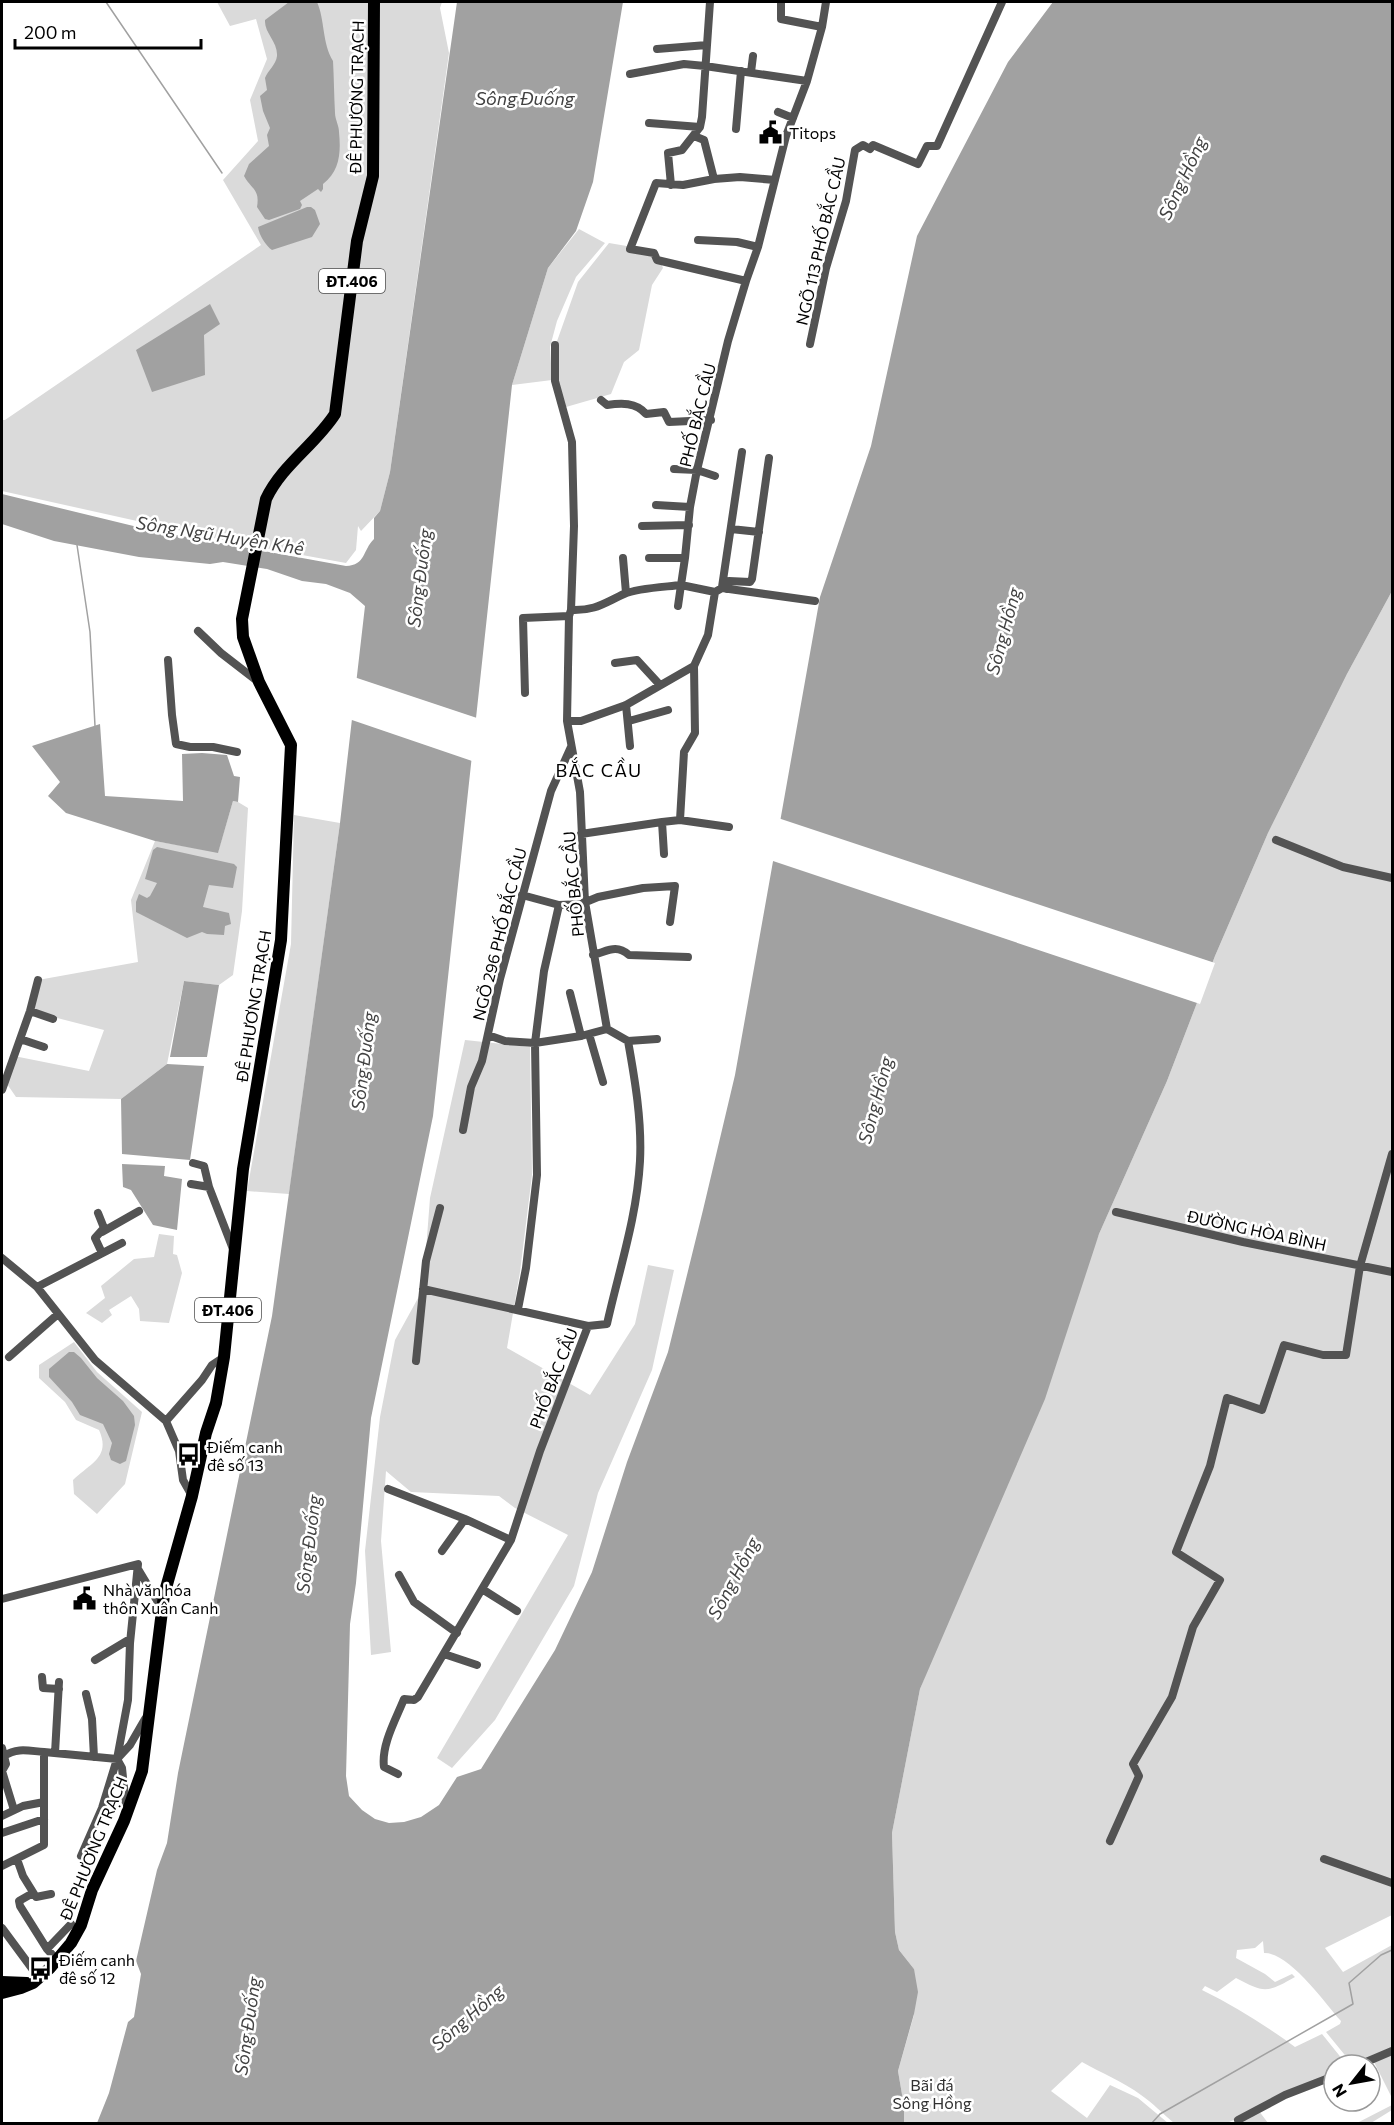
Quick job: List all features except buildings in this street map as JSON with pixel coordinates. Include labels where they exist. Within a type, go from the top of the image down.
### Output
[{"type":"main road","name":"ĐÊ PHƯƠNG TRẠCH","points":[[2,1993],[15,1990],[36,1980],[71,1943],[81,1925],[92,1890],[124,1821],[142,1771],[164,1595],[192,1496],[206,1433],[216,1403],[224,1357],[243,1169],[281,940],[291,745],[259,682],[243,637],[242,619],[266,499],[271,488],[335,414],[357,241],[373,176],[374,2]]},
{"type":"main road","points":[[2,1982],[36,1980]]},
{"type":"street","points":[[671,185],[668,153],[682,150],[700,127],[710,2]]},
{"type":"street","points":[[781,2],[781,19],[822,27]]},
{"type":"street","name":"PHỐ BẮC CẦU","points":[[678,606],[686,558],[690,507],[697,470],[729,341],[758,248],[786,136],[807,81],[822,27],[826,2]]},
{"type":"street","name":"NGÕ 113 PHỐ BẮC CẦU","points":[[810,344],[826,268],[846,201],[855,150],[863,146],[870,148],[873,145],[918,164],[927,146],[937,146],[1002,2]]},
{"type":"street","points":[[657,49],[707,45]]},
{"type":"street","points":[[752,72],[753,56]]},
{"type":"street","points":[[630,74],[684,64],[807,81]]},
{"type":"street","points":[[736,129],[741,71]]},
{"type":"street","points":[[778,112],[793,118]]},
{"type":"street","points":[[649,123],[700,127]]},
{"type":"street","points":[[694,136],[704,140],[714,179]]},
{"type":"street","points":[[746,281],[657,260],[654,253],[630,249],[656,183],[683,185],[740,177],[775,180]]},
{"type":"street","points":[[698,240],[737,242],[758,248]]},
{"type":"street","name":"PHỐ BẮC CẦU","points":[[555,345],[555,381],[572,442],[574,526],[567,721],[580,792],[580,834],[585,902],[607,1029]]},
{"type":"street","points":[[601,400],[607,405],[624,403],[639,406],[646,414],[664,412],[669,422],[711,420]]},
{"type":"street","points":[[680,820],[684,752],[695,733],[694,666],[708,635],[721,590],[742,452]]},
{"type":"street","points":[[721,590],[729,581],[750,582],[753,579],[769,458]]},
{"type":"street","points":[[674,469],[697,470],[715,476]]},
{"type":"street","points":[[656,505],[690,507]]},
{"type":"street","points":[[642,526],[688,525]]},
{"type":"street","points":[[731,529],[759,532]]},
{"type":"street","points":[[623,558],[626,593]]},
{"type":"street","points":[[649,558],[686,558]]},
{"type":"street","points":[[525,693],[524,618],[587,611],[626,593],[681,585],[815,601]]},
{"type":"street","points":[[198,631],[259,682]]},
{"type":"street","points":[[168,660],[176,744],[190,747],[213,747],[237,752]]},
{"type":"street","points":[[615,663],[637,660],[660,685]]},
{"type":"street","points":[[567,721],[581,721],[626,705],[694,666]]},
{"type":"street","points":[[626,705],[630,746]]},
{"type":"street","points":[[629,721],[668,710]]},
{"type":"street","name":"NGÕ 296 PHỐ BẮC CẦU","points":[[463,1130],[471,1087],[480,1068],[522,895],[551,792],[571,747]]},
{"type":"street","points":[[580,834],[680,820],[729,827]]},
{"type":"street","points":[[662,822],[664,854]]},
{"type":"street","points":[[1276,840],[1343,867],[1392,878]]},
{"type":"street","points":[[522,895],[559,905],[581,904],[643,888],[675,886],[670,922]]},
{"type":"street","points":[[518,1309],[526,1268],[537,1174],[535,1043],[544,971],[559,905]]},
{"type":"street","points":[[593,955],[616,948],[622,949],[629,955],[688,957]]},
{"type":"street","points":[[2,1090],[30,1011],[38,980]]},
{"type":"street","points":[[570,993],[603,1082]]},
{"type":"street","points":[[30,1011],[53,1019]]},
{"type":"street","points":[[488,1035],[505,1041],[535,1043],[607,1029],[628,1041],[657,1039]]},
{"type":"street","points":[[20,1039],[44,1047]]},
{"type":"street","name":"PHỐ BẮC CẦU","points":[[398,1774],[384,1767],[386,1746],[404,1699],[414,1700],[418,1697],[511,1540],[540,1451],[588,1326],[607,1324],[637,1189],[640,1137],[628,1041]]},
{"type":"street","points":[[1110,1841],[1139,1776],[1133,1764],[1172,1697],[1192,1627],[1221,1580],[1176,1552],[1210,1466],[1227,1398],[1262,1410],[1284,1345],[1323,1355],[1346,1355],[1360,1266],[1392,1154]]},
{"type":"street","points":[[193,1163],[204,1166],[208,1187],[234,1250]]},
{"type":"street","points":[[191,1184],[208,1187]]},
{"type":"street","points":[[416,1361],[426,1261],[440,1208]]},
{"type":"street","points":[[102,1253],[95,1238],[139,1211]]},
{"type":"street","name":"ĐƯỜNG HÒA BÌNH","points":[[1116,1212],[1198,1232],[1392,1272]]},
{"type":"street","points":[[98,1213],[104,1228],[102,1232]]},
{"type":"street","points":[[37,1287],[122,1243]]},
{"type":"street","points":[[2,1258],[37,1287],[95,1360],[166,1420],[179,1451],[183,1480],[192,1496]]},
{"type":"street","points":[[423,1289],[588,1326]]},
{"type":"street","points":[[9,1357],[58,1314]]},
{"type":"street","points":[[166,1420],[197,1387],[212,1365],[224,1357]]},
{"type":"street","points":[[388,1489],[511,1540]]},
{"type":"street","points":[[442,1551],[465,1519]]},
{"type":"street","points":[[2,1599],[138,1564],[130,1639],[128,1700],[117,1759],[102,1808],[81,1856]]},
{"type":"street","points":[[138,1569],[162,1611]]},
{"type":"street","points":[[399,1575],[414,1602],[457,1633]]},
{"type":"street","points":[[482,1589],[517,1611]]},
{"type":"street","points":[[95,1660],[130,1639]]},
{"type":"street","points":[[444,1654],[477,1665]]},
{"type":"street","points":[[42,1677],[43,1688],[59,1686],[55,1753]]},
{"type":"street","points":[[86,1694],[92,1719],[94,1757]]},
{"type":"street","points":[[14,1810],[2,1771],[6,1764],[3,1752],[21,1749],[117,1759],[137,1735],[150,1709]]},
{"type":"street","points":[[2,1866],[44,1845],[44,1752]]},
{"type":"street","points":[[117,1759],[122,1768],[125,1786],[124,1821]]},
{"type":"street","points":[[2,1816],[14,1810],[44,1802]]},
{"type":"street","points":[[2,1833],[44,1819]]},
{"type":"street","points":[[17,1859],[23,1876],[36,1897],[51,1894]]},
{"type":"street","points":[[1324,1859],[1392,1883]]},
{"type":"street","points":[[33,1893],[19,1901],[20,1906],[47,1949],[57,1960]]},
{"type":"street","points":[[47,1949],[70,1924]]},
{"type":"street","points":[[2,1928],[36,1980]]},
{"type":"street","points":[[1239,2120],[1285,2095],[1322,2081]]},
{"type":"green space","points":[[217,2],[442,2],[440,8],[449,53],[390,472],[380,511],[361,531],[358,526],[356,550],[346,563],[236,543],[2,491],[2,420],[261,245],[223,180],[258,141],[250,100],[267,59],[256,19],[230,26]]},
{"type":"green space","points":[[579,229],[605,243],[576,277],[557,321],[550,347],[552,380],[512,385],[548,268]]},
{"type":"green space","points":[[609,243],[656,251],[663,268],[652,285],[639,350],[624,362],[611,394],[566,407],[557,381],[556,344],[578,282]]},
{"type":"green space","name":"Bãi đá Sông Hồng","points":[[1392,591],[1392,1915],[1325,1948],[1343,1972],[1392,1945],[1392,2048],[1381,2053],[1343,2053],[1326,2032],[1340,2024],[1341,2021],[1295,1969],[1274,1955],[1264,1953],[1263,1941],[1255,1948],[1237,1950],[1236,1958],[1275,1982],[1292,1974],[1295,1977],[1278,1986],[1266,1989],[1236,1978],[1217,1992],[1205,1986],[1202,1990],[1250,2016],[1295,2047],[1322,2034],[1337,2053],[1322,2053],[1322,2079],[1227,2123],[1174,2123],[1134,2090],[1082,2062],[1051,2091],[1087,2118],[1110,2085],[1138,2098],[1168,2123],[904,2123],[904,2106],[898,2071],[914,2015],[914,1969],[899,1950],[895,1932],[892,1833],[920,1689],[1099,1234],[1167,1081],[1215,956],[1268,833],[1347,674]]},
{"type":"green space","points":[[233,801],[248,808],[242,911],[233,975],[219,985],[184,981],[167,1064],[121,1099],[16,1097],[5,1081],[14,1056],[89,1071],[104,1030],[30,1011],[38,980],[138,962],[131,900],[155,841],[218,852]]},
{"type":"green space","points":[[294,815],[340,823],[289,1194],[247,1191],[291,944]]},
{"type":"green space","points":[[465,1040],[530,1047],[532,1175],[520,1272],[507,1348],[590,1395],[635,1324],[648,1265],[674,1270],[652,1370],[598,1493],[574,1586],[495,1720],[452,1768],[437,1758],[568,1535],[515,1508],[499,1496],[411,1492],[386,1471],[381,1541],[391,1652],[371,1655],[365,1551],[380,1417],[395,1340],[423,1289],[430,1198]]},
{"type":"green space","points":[[159,1234],[174,1236],[173,1254],[177,1255],[182,1273],[169,1323],[140,1321],[139,1309],[131,1296],[109,1310],[112,1315],[102,1323],[86,1313],[105,1298],[101,1286],[134,1259],[154,1257]]},
{"type":"green space","points":[[74,1342],[97,1372],[142,1412],[125,1484],[97,1514],[74,1494],[73,1480],[101,1453],[103,1447],[99,1430],[76,1420],[65,1402],[39,1378],[39,1365]]},
{"type":"green space","points":[[1392,2054],[1392,2098],[1382,2078],[1382,2058]]},
{"type":"green space","points":[[1392,2105],[1392,2110],[1371,2123],[1357,2123],[1376,2113],[1382,2113],[1382,2110]]},
{"type":"green space","points":[[1259,2111],[1268,2123],[1243,2123],[1241,2121]]},
{"type":"water","points":[[289,2],[317,2],[320,9],[327,47],[333,61],[335,113],[340,147],[336,167],[323,184],[321,192],[318,189],[300,201],[302,205],[300,209],[269,220],[265,219],[257,207],[256,193],[244,176],[249,164],[269,146],[267,135],[270,128],[260,96],[267,90],[265,78],[275,62],[277,51],[265,25],[265,20]]},
{"type":"water","points":[[457,2],[623,2],[593,182],[576,231],[548,268],[512,385],[433,1116],[371,1418],[356,1583],[350,1624],[346,1776],[349,1796],[362,1810],[375,1819],[389,1823],[421,1817],[439,1805],[457,1777],[481,1769],[555,1650],[592,1572],[627,1462],[668,1352],[703,1210],[735,1075],[820,597],[871,446],[917,236],[1008,62],[1053,2],[1392,2],[1392,591],[1347,674],[1268,833],[1215,956],[1167,1081],[1099,1234],[1045,1399],[920,1689],[892,1833],[895,1932],[899,1950],[914,1969],[918,1992],[898,2071],[904,2106],[904,2123],[97,2123],[109,2093],[128,2022],[134,2017],[141,1974],[136,1961],[157,1870],[167,1843],[178,1773],[272,1316],[340,823],[365,606],[350,593],[326,584],[302,581],[267,569],[223,562],[210,564],[139,557],[54,541],[2,524],[2,494],[154,531],[346,566],[360,560],[374,539],[374,518],[380,511],[390,472]]},
{"type":"water","points":[[307,207],[315,210],[320,224],[312,237],[272,250],[261,237],[258,227]]},
{"type":"water","points":[[210,304],[220,324],[204,335],[205,375],[152,392],[136,350]]},
{"type":"water","points":[[100,724],[105,796],[183,801],[182,754],[227,755],[234,776],[240,777],[238,802],[233,801],[218,853],[155,841],[66,813],[48,796],[60,782],[32,746]]},
{"type":"water","points":[[157,847],[234,864],[237,867],[233,888],[209,885],[203,907],[229,913],[231,924],[225,926],[224,935],[202,932],[187,938],[136,912],[139,894],[147,898],[157,883],[145,879],[153,850]]},
{"type":"water","points":[[184,981],[219,985],[207,1057],[170,1057]]},
{"type":"water","points":[[167,1064],[204,1066],[190,1160],[122,1154],[121,1099]]},
{"type":"water","points":[[122,1164],[165,1166],[164,1176],[182,1179],[177,1230],[153,1225],[131,1190],[123,1187]]},
{"type":"water","points":[[69,1352],[74,1352],[81,1358],[97,1378],[123,1401],[134,1416],[135,1425],[126,1461],[120,1464],[111,1460],[109,1454],[112,1443],[103,1424],[80,1415],[72,1402],[49,1377],[49,1369]]},
{"type":"pier","points":[[354,677],[480,719],[475,762],[349,719]]},
{"type":"pier","points":[[778,818],[1215,963],[1200,1004],[770,860]]},
{"type":"waterway","points":[[106,2],[222,173]]},
{"type":"waterway","points":[[77,545],[90,632],[95,726]]},
{"type":"waterway","points":[[1151,2124],[1160,2114],[1353,2004],[1349,1983],[1381,1955],[1392,1950]]},
{"type":"place","name":"Titops","points":[[771,132]]},
{"type":"place","name":"Điếm canh đê số 13","points":[[189,1455]]},
{"type":"place","name":"Nhà văn hóa thôn Xuân Canh","points":[[85,1598]]},
{"type":"place","name":"Điếm canh đê số 12","points":[[41,1968]]},
{"type":"district","name":"BẮC CẦU","points":[[599,770]]},
{"type":"water label","name":"Sông Đuống","points":[[525,98]]},
{"type":"water label","name":"Sông Hồng","points":[[1182,178]]},
{"type":"water label","name":"Sông Ngũ Huyện Khê","points":[[220,535]]},
{"type":"water label","name":"Sông Đuống","points":[[419,578]]},
{"type":"water label","name":"Sông Hồng","points":[[1003,631]]},
{"type":"water label","name":"Sông Đuống","points":[[363,1061]]},
{"type":"water label","name":"Sông Hồng","points":[[875,1100]]},
{"type":"water label","name":"Sông Đuống","points":[[308,1544]]},
{"type":"water label","name":"Sông Hồng","points":[[733,1578]]},
{"type":"water label","name":"Sông Hồng","points":[[467,2017]]},
{"type":"water label","name":"Sông Đuống","points":[[247,2026]]}]
